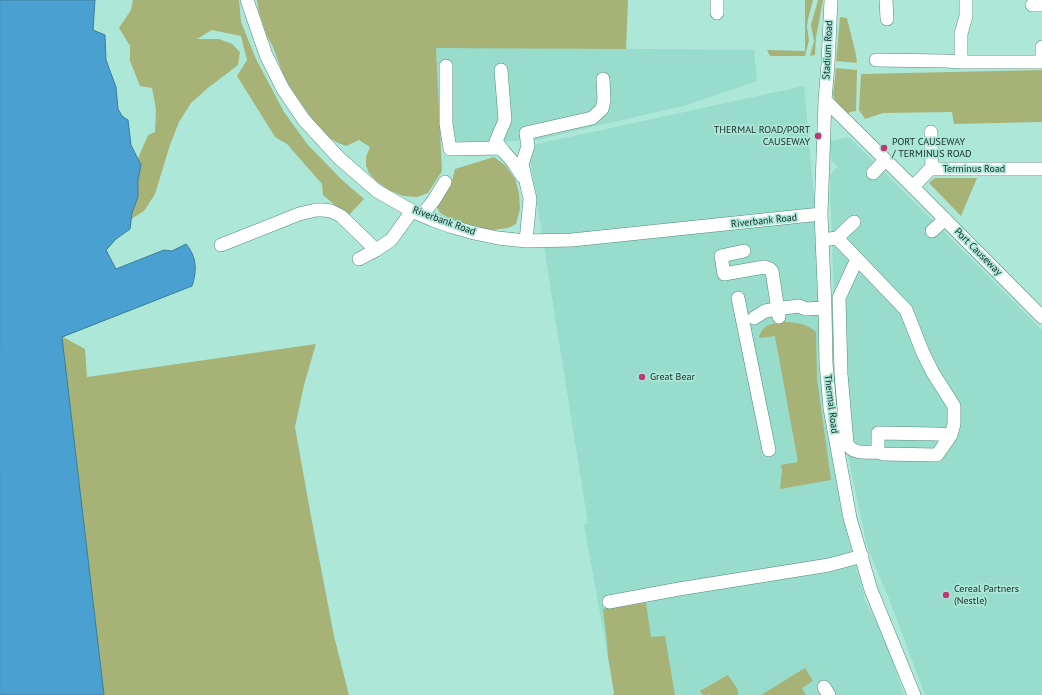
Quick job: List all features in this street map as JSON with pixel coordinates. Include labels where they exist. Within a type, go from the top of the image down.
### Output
[{"type":"street","name":"Riverbank Road","points":[[247,0],[266,55],[283,89],[304,120],[339,158],[377,191],[417,213],[453,227],[498,238],[526,241],[572,240],[821,214]]},
{"type":"street","points":[[717,0],[717,13]]},
{"type":"street","name":"Stadium Road","points":[[828,105],[826,87],[831,0]]},
{"type":"street","points":[[886,0],[887,19]]},
{"type":"street","points":[[961,62],[960,34],[966,16],[966,0]]},
{"type":"street","points":[[876,60],[1042,62],[1042,47]]},
{"type":"street","points":[[446,66],[446,124],[450,149],[501,148]]},
{"type":"street","points":[[501,70],[505,120],[496,141],[526,181]]},
{"type":"street","points":[[526,241],[530,199],[522,164],[528,146],[526,133],[592,118],[602,109],[604,100],[603,79]]},
{"type":"street","name":"Port Causeway","points":[[828,105],[913,187],[1042,317]]},
{"type":"street","name":"Thermal Road","points":[[828,105],[821,214],[826,363],[830,408],[850,518],[871,590],[914,695]]},
{"type":"street","points":[[931,132],[932,169]]},
{"type":"street","points":[[873,173],[885,160]]},
{"type":"street","name":"Terminus Road","points":[[913,187],[930,169],[1042,169]]},
{"type":"street","points":[[359,259],[391,240],[417,213],[434,200],[446,182]]},
{"type":"street","points":[[221,246],[299,214],[323,210],[331,211],[340,216],[376,250]]},
{"type":"street","points":[[932,231],[945,219]]},
{"type":"street","points":[[822,240],[837,238],[854,222]]},
{"type":"street","points":[[837,238],[906,310],[923,353],[954,406],[954,424],[951,435],[937,455],[882,454],[878,452],[861,453],[849,447],[847,443],[841,374],[839,298],[857,259]]},
{"type":"street","points":[[744,251],[721,256],[724,274],[764,267],[770,269],[772,271],[778,313]]},
{"type":"street","points":[[738,298],[748,320],[769,450]]},
{"type":"street","points":[[748,320],[764,311],[778,313],[799,306],[806,309],[825,308]]},
{"type":"street","points":[[878,452],[878,433],[951,435]]},
{"type":"street","points":[[609,602],[678,589],[829,565],[862,556]]},
{"type":"shaded area","points":[[0,0],[95,0],[93,30],[105,35],[106,60],[116,87],[117,94],[106,95],[134,168],[148,135],[155,132],[156,109],[152,88],[140,86],[130,61],[130,46],[119,28],[131,10],[133,0],[239,0],[241,22],[256,59],[284,112],[308,145],[341,179],[364,199],[348,216],[323,195],[322,184],[287,144],[275,137],[237,76],[247,60],[241,36],[212,30],[197,39],[219,39],[232,44],[240,52],[238,65],[191,103],[179,122],[170,145],[155,194],[144,211],[131,219],[130,229],[116,239],[106,250],[116,269],[164,250],[172,251],[186,244],[190,249],[195,264],[195,275],[192,286],[63,337],[85,349],[87,377],[316,344],[304,385],[295,427],[334,636],[349,695],[37,695]]},
{"type":"shaded area","points":[[257,0],[628,0],[626,49],[436,48],[442,171],[428,193],[417,197],[403,196],[389,190],[375,180],[369,173],[366,166],[366,157],[370,147],[359,140],[346,146],[328,137],[302,105],[285,79],[273,47],[267,36],[259,12]]},
{"type":"shaded area","points":[[805,0],[813,0],[808,19],[807,27],[809,40],[805,56],[770,56],[767,50],[805,51]]},
{"type":"shaded area","points":[[818,0],[823,0],[816,37],[815,55],[810,56],[814,41],[811,25]]},
{"type":"shaded area","points":[[840,17],[847,18],[857,63],[836,61]]},
{"type":"shaded area","points":[[436,47],[754,50],[757,81],[687,105],[532,141],[440,141]]},
{"type":"shaded area","points":[[836,68],[857,70],[856,111],[848,114],[835,100],[833,95]]},
{"type":"shaded area","points":[[1042,70],[1042,122],[954,124],[952,112],[883,113],[865,119],[859,110],[861,74]]},
{"type":"shaded area","points":[[804,86],[839,470],[846,531],[865,601],[882,630],[904,695],[675,695],[669,666],[608,657],[584,525],[588,524],[528,146]]},
{"type":"shaded area","points":[[849,137],[1042,330],[1042,695],[925,695],[891,604],[867,546],[838,409],[830,175],[838,166],[830,160],[830,141]]},
{"type":"shaded area","points":[[494,157],[506,166],[515,179],[519,193],[520,209],[516,224],[508,228],[492,230],[449,218],[440,213],[437,207],[452,181],[455,169]]},
{"type":"shaded area","points":[[935,178],[977,178],[961,216],[929,183]]},
{"type":"shaded area","points":[[784,322],[801,324],[816,332],[817,379],[831,480],[780,489],[782,470],[781,465],[798,462],[775,336],[759,338],[760,333],[765,327]]},
{"type":"shaded area","points":[[646,603],[651,637],[665,636],[675,695],[613,695],[614,693],[608,657],[603,609]]},
{"type":"shaded area","points":[[805,668],[813,681],[802,688],[806,695],[761,695]]},
{"type":"shaded area","points":[[728,675],[738,690],[738,695],[703,695],[700,691]]},
{"type":"water","points":[[0,0],[95,0],[93,30],[105,35],[106,60],[116,87],[118,109],[122,116],[128,120],[131,145],[141,165],[138,180],[138,197],[132,213],[130,229],[116,239],[106,250],[116,269],[164,250],[172,251],[186,244],[190,249],[195,264],[195,275],[192,286],[62,337],[104,695],[0,695]]},
{"type":"place","name":"THERMAL ROAD/PORT CAUSEWAY","points":[[818,136]]},
{"type":"place","name":"PORT CAUSEWAY / TERMINUS ROAD","points":[[884,148]]},
{"type":"place","name":"Great Bear","points":[[642,377]]},
{"type":"place","name":"Cereal Partners (Nestle)","points":[[946,595]]}]
